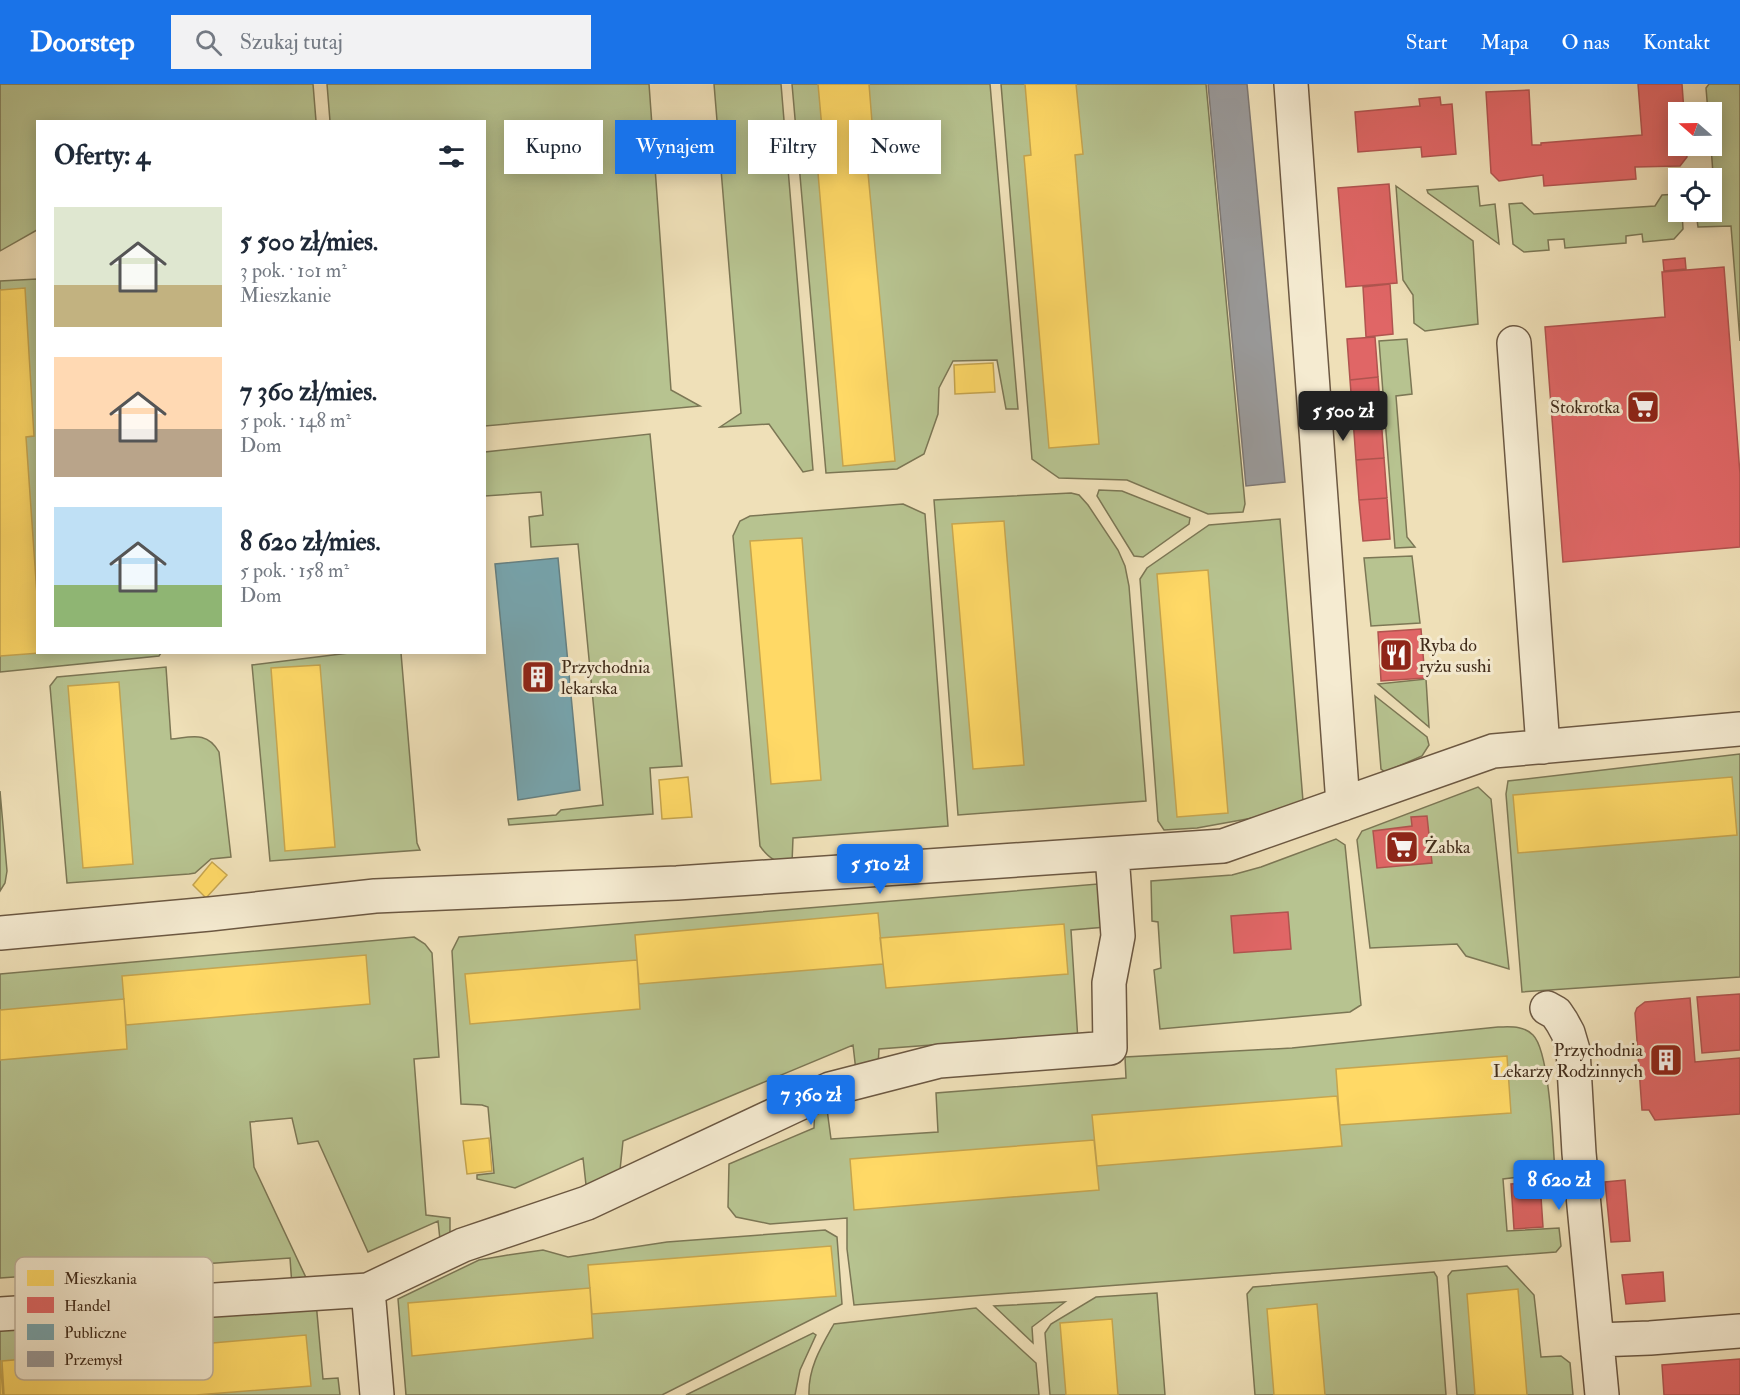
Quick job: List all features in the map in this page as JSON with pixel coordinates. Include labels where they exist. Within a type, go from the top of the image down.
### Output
[{"type":"street","points":[[1291,84],[1344,804]]},
{"type":"street","points":[[1514,343],[1543,747]]},
{"type":"street","points":[[0,933],[375,896],[677,883],[1223,846],[1492,751],[1740,729]]},
{"type":"street","points":[[213,1300],[368,1290],[463,1245],[587,1203],[830,1089],[939,1061],[1110,1048],[1108,983],[1118,936],[1112,855]]},
{"type":"street","points":[[1547,1008],[1556,1013],[1562,1022],[1574,1050],[1579,1153],[1602,1395]]},
{"type":"street","points":[[368,1290],[377,1395]]},
{"type":"street","points":[[0,1314],[15,1313]]},
{"type":"street","points":[[1597,1340],[1740,1330]]},
{"type":"green space","points":[[0,84],[313,84],[316,120],[36,120],[36,231],[0,251]]},
{"type":"green space","points":[[327,84],[649,84],[652,120],[615,120],[615,174],[655,174],[671,390],[700,406],[486,426],[486,120],[330,120]]},
{"type":"green space","points":[[714,84],[781,84],[784,120],[748,120],[748,174],[788,174],[813,470],[803,472],[769,424],[720,427],[741,413],[721,174],[736,174],[736,120],[717,120]]},
{"type":"green space","points":[[792,84],[990,84],[1018,409],[1006,409],[997,360],[953,361],[939,388],[938,414],[924,454],[897,469],[826,473],[800,174],[837,174],[837,120],[795,120]]},
{"type":"green space","points":[[1001,84],[1206,84],[1245,504],[1243,512],[1208,514],[1127,480],[1059,478],[1032,459]]},
{"type":"green space","points":[[1709,84],[1740,84],[1740,341],[1731,226],[1698,227],[1697,222],[1722,222],[1722,168],[1713,168],[1712,156],[1722,156],[1722,102],[1707,102],[1706,88]]},
{"type":"green space","points":[[1396,186],[1473,241],[1478,324],[1425,331],[1414,323],[1413,295],[1403,280]]},
{"type":"green space","points":[[1478,186],[1480,206],[1495,204],[1499,244],[1428,193],[1427,190]]},
{"type":"green space","points":[[1662,195],[1668,195],[1668,222],[1683,222],[1683,229],[1674,239],[1643,242],[1642,234],[1626,236],[1626,243],[1565,248],[1564,239],[1548,240],[1549,250],[1524,252],[1513,244],[1509,204],[1522,203],[1534,214],[1655,206]]},
{"type":"green space","points":[[36,279],[36,654],[160,654],[159,656],[0,672],[0,281]]},
{"type":"green space","points":[[1407,339],[1412,394],[1396,396],[1407,537],[1415,547],[1395,548],[1379,341]]},
{"type":"green space","points":[[650,434],[682,766],[650,768],[653,814],[509,825],[508,819],[556,815],[561,810],[603,805],[578,544],[531,547],[529,517],[543,515],[541,492],[486,496],[486,452]]},
{"type":"green space","points":[[1099,490],[1122,491],[1190,518],[1189,524],[1143,557],[1134,556],[1097,496]]},
{"type":"green space","points":[[1071,493],[1079,495],[1088,505],[1118,550],[1125,566],[1129,586],[1146,801],[958,815],[934,500]]},
{"type":"green space","points":[[903,504],[925,514],[948,826],[793,838],[792,863],[778,862],[766,854],[760,846],[733,536],[740,521],[750,516]]},
{"type":"green space","points":[[1280,519],[1303,801],[1269,815],[1197,828],[1164,830],[1158,821],[1140,579],[1147,568],[1209,525]]},
{"type":"green space","points":[[1412,556],[1420,623],[1371,626],[1364,558]]},
{"type":"green space","points":[[341,654],[401,654],[417,843],[420,850],[270,861],[252,665]]},
{"type":"green space","points":[[166,667],[171,739],[204,738],[219,752],[231,857],[211,859],[195,873],[189,874],[67,883],[50,686],[57,677]]},
{"type":"green space","points":[[1426,679],[1429,727],[1378,684]]},
{"type":"green space","points":[[1375,696],[1427,737],[1429,745],[1422,756],[1385,772],[1381,769]]},
{"type":"green space","points":[[1740,754],[1740,977],[1522,992],[1506,794],[1508,781]]},
{"type":"green space","points":[[1478,787],[1491,799],[1509,969],[1466,956],[1457,944],[1370,948],[1357,840],[1362,831]]},
{"type":"green space","points":[[0,791],[7,871],[5,883],[0,891]]},
{"type":"green space","points":[[1336,839],[1345,845],[1361,1005],[1350,1012],[1160,1029],[1154,970],[1161,968],[1158,922],[1152,921],[1151,881],[1232,875],[1261,867]]},
{"type":"green space","points":[[1098,884],[1106,927],[1071,930],[1078,1041],[1053,1036],[879,1049],[878,1066],[856,1071],[853,1045],[623,1141],[620,1170],[586,1185],[583,1158],[515,1188],[477,1179],[477,1175],[494,1173],[488,1107],[461,1104],[452,951],[459,937]]},
{"type":"green space","points":[[414,937],[425,944],[432,953],[439,1057],[414,1059],[426,1215],[450,1218],[450,1236],[441,1249],[438,1221],[368,1252],[318,1141],[298,1144],[292,1118],[250,1122],[254,1167],[309,1284],[292,1286],[290,1258],[213,1263],[213,1257],[15,1257],[15,1277],[0,1278],[0,974]]},
{"type":"green space","points":[[1516,1027],[1525,1030],[1533,1035],[1539,1045],[1550,1100],[1555,1173],[1503,1179],[1507,1231],[1559,1228],[1561,1246],[1556,1252],[854,1305],[847,1249],[847,1218],[770,1224],[736,1217],[728,1207],[729,1164],[814,1128],[815,1104],[826,1102],[831,1139],[938,1132],[936,1093],[1126,1078],[1125,1057],[1292,1048]]},
{"type":"green space","points":[[825,1230],[837,1237],[842,1304],[662,1395],[406,1395],[398,1299],[479,1260],[543,1250],[568,1257],[667,1242]]},
{"type":"green space","points":[[1507,1266],[1534,1295],[1541,1357],[1561,1356],[1570,1363],[1573,1395],[1457,1395],[1448,1276],[1452,1271]]},
{"type":"green space","points":[[1434,1272],[1437,1277],[1446,1395],[1255,1395],[1247,1294],[1253,1287]]},
{"type":"green space","points":[[1157,1293],[1165,1395],[1050,1395],[1045,1333],[1051,1324],[1096,1297]]},
{"type":"green space","points":[[316,1302],[323,1379],[338,1378],[340,1395],[0,1395],[0,1321],[15,1320],[15,1380],[213,1380],[213,1308]]},
{"type":"green space","points":[[1065,1302],[1032,1327],[1033,1343],[994,1306]]},
{"type":"green space","points":[[976,1308],[1036,1363],[1039,1395],[809,1395],[813,1367],[834,1324]]},
{"type":"green space","points":[[813,1333],[816,1335],[800,1370],[795,1395],[686,1395]]},
{"type":"building: Mieszkania","points":[[818,84],[869,84],[872,120],[849,120],[849,174],[868,174],[895,461],[843,466],[818,174],[837,174],[837,120],[821,120]]},
{"type":"building: Mieszkania","points":[[1025,84],[1076,84],[1083,154],[1075,155],[1099,444],[1049,448],[1024,156],[1031,155]]},
{"type":"building: Mieszkania","points":[[25,288],[34,436],[26,437],[36,580],[36,653],[0,656],[0,290]]},
{"type":"building: Mieszkania","points":[[993,363],[995,392],[955,394],[954,365]]},
{"type":"building: Mieszkania","points":[[1004,521],[1024,765],[973,769],[952,524]]},
{"type":"building: Mieszkania","points":[[802,538],[821,780],[771,784],[750,541]]},
{"type":"building: Mieszkania","points":[[1208,570],[1228,813],[1177,817],[1157,574]]},
{"type":"building: Mieszkania","points":[[320,665],[335,847],[285,851],[271,668]]},
{"type":"building: Mieszkania","points":[[119,682],[133,864],[83,868],[68,686]]},
{"type":"building: Mieszkania","points":[[688,777],[692,817],[662,819],[659,780]]},
{"type":"building: Mieszkania","points":[[1732,777],[1737,835],[1518,853],[1513,795]]},
{"type":"building: Mieszkania","points":[[212,862],[227,875],[206,898],[193,885]]},
{"type":"building: Mieszkania","points":[[878,913],[883,964],[639,984],[635,935]]},
{"type":"building: Mieszkania","points":[[1064,924],[1068,974],[886,988],[880,938]]},
{"type":"building: Mieszkania","points":[[366,955],[370,1004],[126,1025],[122,976]]},
{"type":"building: Mieszkania","points":[[637,960],[640,1009],[470,1024],[465,974]]},
{"type":"building: Mieszkania","points":[[124,999],[127,1049],[0,1060],[0,1010]]},
{"type":"building: Mieszkania","points":[[1507,1056],[1511,1113],[1340,1125],[1336,1069]]},
{"type":"building: Mieszkania","points":[[1337,1096],[1342,1146],[1097,1166],[1092,1115]]},
{"type":"building: Mieszkania","points":[[489,1138],[492,1171],[467,1174],[463,1141]]},
{"type":"building: Mieszkania","points":[[1094,1140],[1099,1190],[854,1210],[850,1159]]},
{"type":"building: Mieszkania","points":[[831,1246],[836,1296],[592,1314],[588,1265]]},
{"type":"building: Mieszkania","points":[[590,1288],[593,1338],[412,1356],[408,1303]]},
{"type":"building: Mieszkania","points":[[1518,1289],[1527,1395],[1475,1395],[1467,1294]]},
{"type":"building: Mieszkania","points":[[1317,1304],[1325,1395],[1274,1395],[1267,1309]]},
{"type":"building: Mieszkania","points":[[1112,1319],[1118,1395],[1066,1395],[1060,1323]]},
{"type":"building: Mieszkania","points":[[306,1335],[311,1386],[196,1395],[4,1395],[2,1361],[15,1360],[15,1380],[213,1380],[213,1343]]},
{"type":"building: Mieszkania","points":[[0,1360],[3,1395],[0,1395]]},
{"type":"building: Handel","points":[[1638,84],[1682,84],[1683,102],[1668,102],[1668,156],[1687,156],[1680,166],[1635,167],[1636,179],[1544,186],[1543,175],[1499,181],[1491,173],[1486,92],[1529,90],[1532,145],[1642,135]]},
{"type":"building: Handel","points":[[1440,97],[1441,105],[1452,104],[1456,154],[1422,157],[1421,147],[1358,152],[1355,112],[1420,106],[1419,99]]},
{"type":"building: Handel","points":[[1389,184],[1397,283],[1346,287],[1338,188]]},
{"type":"building: Handel","points":[[1685,258],[1686,269],[1664,271],[1663,260]]},
{"type":"building: Handel","name":"Stokrotka","points":[[1724,267],[1740,474],[1740,547],[1563,562],[1545,327],[1665,317],[1662,272]]},
{"type":"building: Handel","points":[[1390,284],[1393,334],[1366,337],[1363,287]]},
{"type":"building: Handel","points":[[1375,337],[1378,377],[1350,380],[1347,339]]},
{"type":"building: Handel","points":[[1378,377],[1381,417],[1353,419],[1350,380]]},
{"type":"building: Handel","points":[[1381,417],[1384,458],[1356,460],[1353,419]]},
{"type":"building: Handel","points":[[1384,458],[1387,498],[1359,500],[1356,460]]},
{"type":"building: Handel","points":[[1387,498],[1390,539],[1363,541],[1359,500]]},
{"type":"building: Handel","points":[[1421,629],[1425,678],[1381,681],[1378,632]]},
{"type":"building: Handel","name":"Żabka","points":[[1427,816],[1432,863],[1377,868],[1373,831],[1412,826],[1411,817]]},
{"type":"building: Handel","points":[[1288,912],[1291,949],[1234,953],[1231,916]]},
{"type":"building: Handel","points":[[1740,994],[1740,1050],[1702,1053],[1697,997]]},
{"type":"building: Handel","name":"Przychodnia Lekarzy Rodzinnych","points":[[1690,998],[1695,1062],[1740,1058],[1740,1114],[1655,1120],[1649,1110],[1642,1110],[1635,1013],[1637,1008],[1645,1002]]},
{"type":"building: Handel","points":[[1625,1180],[1630,1241],[1611,1242],[1605,1182]]},
{"type":"building: Handel","points":[[1540,1182],[1543,1227],[1514,1229],[1511,1184]]},
{"type":"building: Handel","points":[[1663,1272],[1665,1301],[1626,1304],[1622,1275]]},
{"type":"building: Handel","points":[[1740,1359],[1740,1395],[1664,1395],[1662,1365]]},
{"type":"building: Publiczne","name":"Przychodnia lekarska","points":[[558,558],[580,790],[518,800],[495,564]]},
{"type":"building: Przemysł","points":[[1208,84],[1247,84],[1285,482],[1246,486]]},
{"type":"place","name":"Stokrotka","points":[[1643,407]]},
{"type":"place","name":"Ryba do ryżu sushi","points":[[1396,655]]},
{"type":"place","name":"Przychodnia lekarska","points":[[538,677]]},
{"type":"place","name":"Żabka","points":[[1402,847]]},
{"type":"place","name":"Przychodnia Lekarzy Rodzinnych","points":[[1666,1060]]}]
